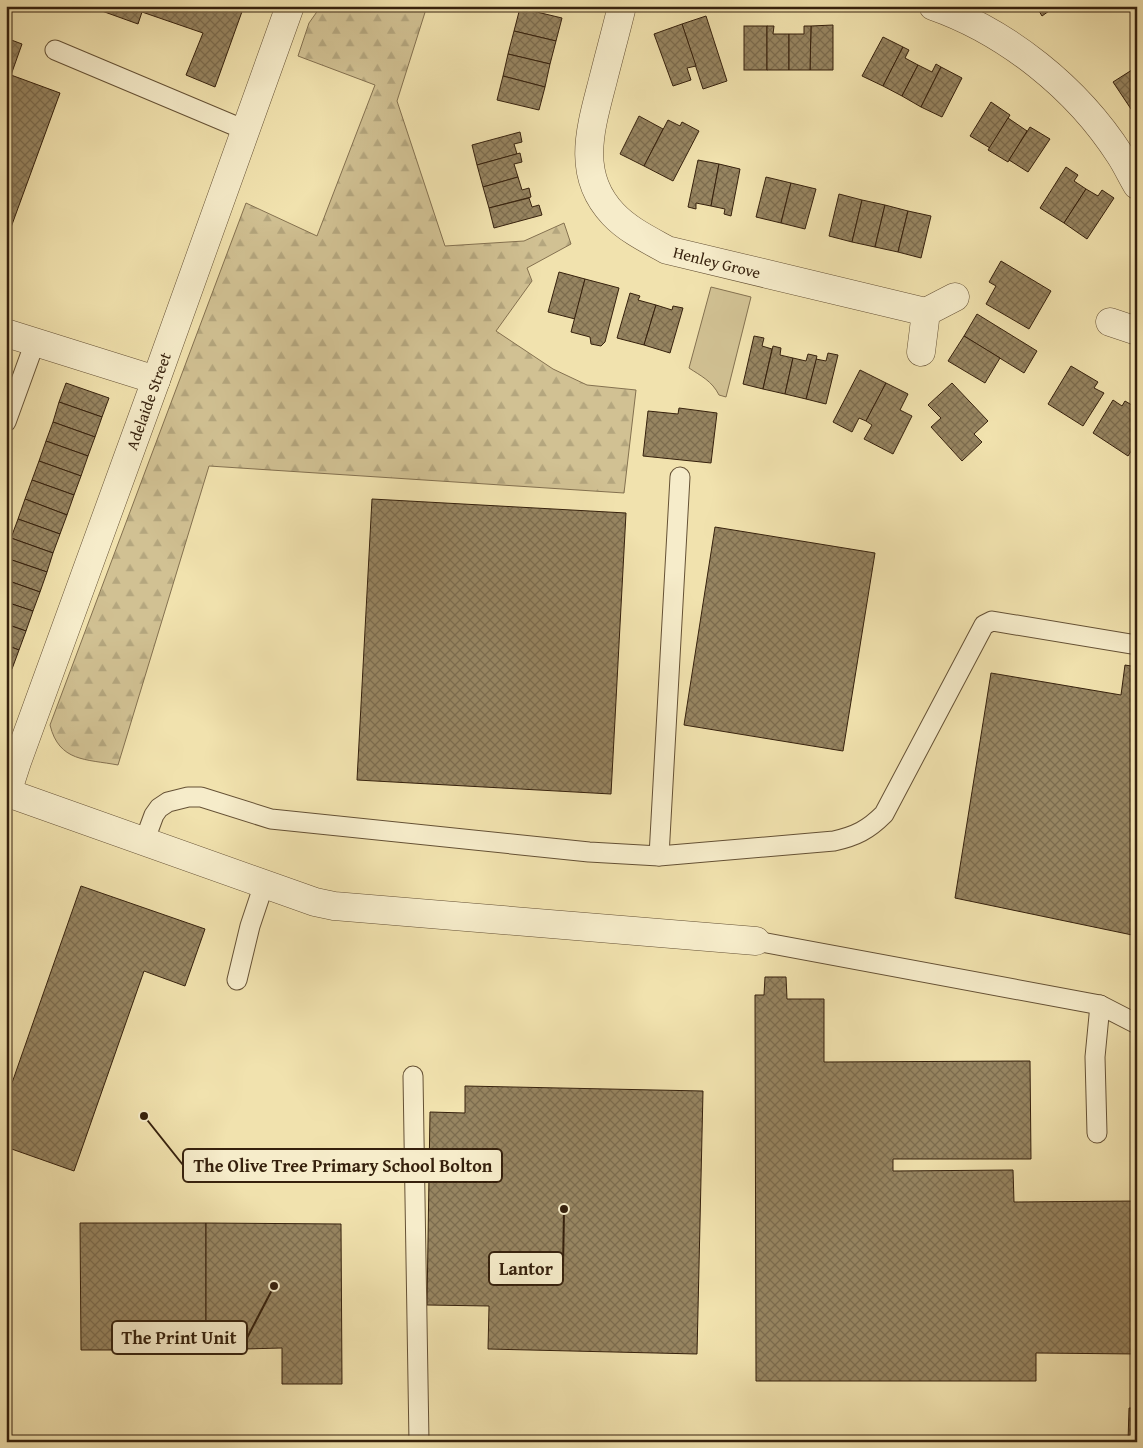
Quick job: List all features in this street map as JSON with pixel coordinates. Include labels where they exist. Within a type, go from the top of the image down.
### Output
[{"type":"street","name":"Adelaide Street","points":[[7,794],[12,762],[156,380],[290,6]]},
{"type":"street","name":"Henley Grove","points":[[622,6],[590,131],[589,160],[595,188],[613,214],[638,234],[667,250],[926,312]]},
{"type":"street","points":[[933,6],[984,28],[1025,56],[1061,86],[1094,120],[1119,154],[1137,185]]},
{"type":"street","points":[[921,352],[926,312],[955,297]]},
{"type":"street","points":[[1110,322],[1137,331]]},
{"type":"street","points":[[6,333],[156,380]]},
{"type":"street","points":[[7,794],[315,902],[334,906],[756,941]]},
{"type":"lane","points":[[55,50],[245,130]]},
{"type":"lane","points":[[6,422],[34,342]]},
{"type":"lane","points":[[658,856],[680,477]]},
{"type":"lane","points":[[144,842],[154,815],[159,808],[168,802],[188,797],[200,798],[271,819],[589,852],[658,856],[834,841],[854,836],[872,826],[884,814],[984,625],[992,621],[1137,645]]},
{"type":"lane","points":[[237,980],[250,926],[264,884]]},
{"type":"lane","points":[[756,941],[1100,1005],[1137,1024]]},
{"type":"lane","points":[[1098,1133],[1095,1057],[1100,1005]]},
{"type":"lane","points":[[413,1076],[419,1442]]},
{"type":"green space","points":[[321,6],[427,6],[397,101],[445,246],[524,241],[564,223],[571,244],[527,268],[532,281],[496,331],[553,369],[587,385],[636,390],[624,493],[209,466],[118,765],[75,757],[60,746],[54,737],[50,725],[246,203],[317,236],[375,85],[298,56],[309,23]]},
{"type":"green space","points":[[711,287],[751,297],[726,397],[719,395],[710,382],[689,368]]},
{"type":"building","points":[[88,6],[244,6],[215,87],[186,75],[203,33],[142,12],[138,24]]},
{"type":"building","points":[[1036,6],[1056,6],[1042,16]]},
{"type":"building","points":[[520,8],[562,18],[556,41],[514,31]]},
{"type":"building","points":[[706,16],[727,81],[703,89],[682,24]]},
{"type":"building","points":[[682,24],[696,66],[687,68],[691,80],[673,86],[654,34]]},
{"type":"building","points":[[833,25],[833,70],[810,70],[811,26]]},
{"type":"building","points":[[744,26],[767,26],[767,70],[744,70]]},
{"type":"building","points":[[767,26],[774,26],[773,34],[789,34],[789,70],[767,70]]},
{"type":"building","points":[[804,26],[811,26],[810,70],[789,70],[789,34],[804,34]]},
{"type":"building","points":[[514,31],[556,41],[550,64],[508,54]]},
{"type":"building","points":[[883,37],[903,47],[883,86],[862,76]]},
{"type":"building","points":[[6,38],[22,44],[11,75],[60,93],[6,241]]},
{"type":"building","points":[[903,47],[909,50],[905,58],[918,65],[902,96],[883,86]]},
{"type":"building","points":[[508,54],[550,64],[545,87],[503,76]]},
{"type":"building","points":[[936,64],[941,67],[921,107],[902,96],[918,65],[932,72]]},
{"type":"building","points":[[941,67],[962,78],[942,117],[921,107]]},
{"type":"building","points":[[1135,68],[1137,72],[1137,118],[1113,82]]},
{"type":"building","points":[[503,76],[545,87],[539,110],[497,100]]},
{"type":"building","points":[[991,102],[1010,115],[990,148],[970,136]]},
{"type":"building","points":[[639,116],[663,129],[644,166],[620,154]]},
{"type":"building","points":[[1008,118],[1027,131],[1008,162],[988,150]]},
{"type":"building","points":[[668,120],[680,126],[682,122],[699,131],[673,181],[644,166]]},
{"type":"building","points":[[1030,127],[1050,139],[1028,172],[1009,160]]},
{"type":"building","points":[[520,132],[522,142],[514,144],[517,154],[477,165],[472,145]]},
{"type":"building","points":[[520,153],[522,162],[514,164],[518,177],[483,187],[477,165]]},
{"type":"building","points":[[698,160],[719,164],[711,206],[696,203],[696,209],[688,207]]},
{"type":"building","points":[[719,164],[740,169],[731,216],[724,214],[725,209],[711,206]]},
{"type":"building","points":[[1066,167],[1078,175],[1074,181],[1086,189],[1064,223],[1040,208]]},
{"type":"building","points":[[518,177],[522,190],[529,188],[531,197],[489,208],[483,187]]},
{"type":"building","points":[[766,177],[791,183],[781,223],[756,217]]},
{"type":"building","points":[[791,183],[816,189],[805,229],[781,223]]},
{"type":"building","points":[[1086,189],[1098,196],[1102,190],[1114,198],[1087,239],[1064,223]]},
{"type":"building","points":[[839,194],[862,200],[852,242],[829,236]]},
{"type":"building","points":[[529,198],[532,207],[539,205],[542,215],[494,228],[489,208]]},
{"type":"building","points":[[862,200],[885,205],[875,247],[852,242]]},
{"type":"building","points":[[885,205],[908,211],[898,252],[875,247]]},
{"type":"building","points":[[908,211],[931,216],[921,258],[898,252]]},
{"type":"building","points":[[1001,261],[1051,291],[1029,329],[986,304],[996,286],[989,282]]},
{"type":"building","points":[[559,272],[585,279],[575,319],[548,312]]},
{"type":"building","points":[[585,279],[619,288],[605,342],[601,346],[591,344],[590,337],[571,332]]},
{"type":"building","points":[[630,293],[640,296],[638,300],[656,305],[644,345],[617,338]]},
{"type":"building","points":[[656,305],[672,310],[673,306],[683,308],[670,353],[644,345]]},
{"type":"building","points":[[977,314],[1037,351],[1024,373],[964,336]]},
{"type":"building","points":[[754,336],[764,338],[762,346],[772,349],[763,389],[743,384]]},
{"type":"building","points":[[964,336],[1000,358],[985,383],[948,361]]},
{"type":"building","points":[[773,346],[781,348],[780,355],[793,358],[785,394],[763,389]]},
{"type":"building","points":[[828,353],[838,355],[826,404],[806,399],[816,359],[826,361]]},
{"type":"building","points":[[808,354],[817,356],[806,399],[785,394],[793,358],[806,361]]},
{"type":"building","points":[[1071,366],[1098,382],[1094,388],[1104,393],[1083,426],[1048,404]]},
{"type":"building","points":[[860,370],[886,383],[866,421],[859,418],[852,432],[833,422]]},
{"type":"building","points":[[66,383],[109,398],[102,417],[59,402]]},
{"type":"building","points":[[886,383],[908,394],[900,410],[912,416],[893,454],[864,439],[872,425],[866,421]]},
{"type":"building","points":[[952,383],[988,421],[974,434],[982,442],[962,461],[931,427],[941,418],[928,405]]},
{"type":"building","points":[[1113,400],[1122,406],[1125,401],[1137,408],[1137,442],[1128,456],[1093,433]]},
{"type":"building","points":[[59,402],[102,417],[95,437],[53,422]]},
{"type":"building","points":[[679,408],[717,413],[711,463],[643,456],[648,411],[678,414]]},
{"type":"building","points":[[53,422],[95,437],[88,456],[46,441]]},
{"type":"building","points":[[46,441],[88,456],[81,476],[39,461]]},
{"type":"building","points":[[39,461],[81,476],[74,495],[32,480]]},
{"type":"building","points":[[32,480],[74,495],[67,515],[25,499]]},
{"type":"building","points":[[25,499],[67,515],[60,534],[18,519]]},
{"type":"building","points":[[372,499],[626,513],[611,794],[357,780]]},
{"type":"building","points":[[18,519],[60,534],[53,553],[11,538]]},
{"type":"building","points":[[715,527],[875,553],[843,751],[684,725]]},
{"type":"building","points":[[11,538],[53,553],[47,572],[6,558]]},
{"type":"building","points":[[6,558],[47,572],[40,592],[6,580]]},
{"type":"building","points":[[6,580],[40,592],[33,611],[6,602]]},
{"type":"building","points":[[6,602],[33,611],[26,631],[6,624]]},
{"type":"building","points":[[6,624],[26,631],[19,650],[6,645]]},
{"type":"building","points":[[6,645],[19,650],[12,669],[6,667]]},
{"type":"building","points":[[1125,665],[1137,667],[1137,936],[955,898],[991,673],[1121,695]]},
{"type":"building","points":[[81,886],[205,929],[185,986],[144,971],[74,1171],[6,1147],[6,1100]]},
{"type":"building","points":[[765,977],[786,977],[787,999],[824,999],[824,1062],[1030,1061],[1031,1159],[893,1159],[893,1171],[1013,1170],[1014,1202],[1137,1201],[1137,1354],[1036,1353],[1036,1381],[756,1381],[755,995],[764,995]]},
{"type":"building","points":[[465,1086],[703,1091],[697,1354],[488,1349],[489,1306],[427,1305],[430,1112],[465,1113]]},
{"type":"building","points":[[80,1223],[206,1223],[206,1350],[81,1350]]},
{"type":"building","points":[[206,1223],[341,1224],[342,1384],[282,1384],[282,1348],[206,1350]]},
{"type":"building","points":[[1129,1408],[1137,1408],[1137,1442],[1128,1442]]},
{"type":"place","name":"The Olive Tree Primary School Bolton","points":[[144,1116]]},
{"type":"place","name":"Lantor","points":[[564,1209]]},
{"type":"place","name":"The Print Unit","points":[[274,1286]]}]
